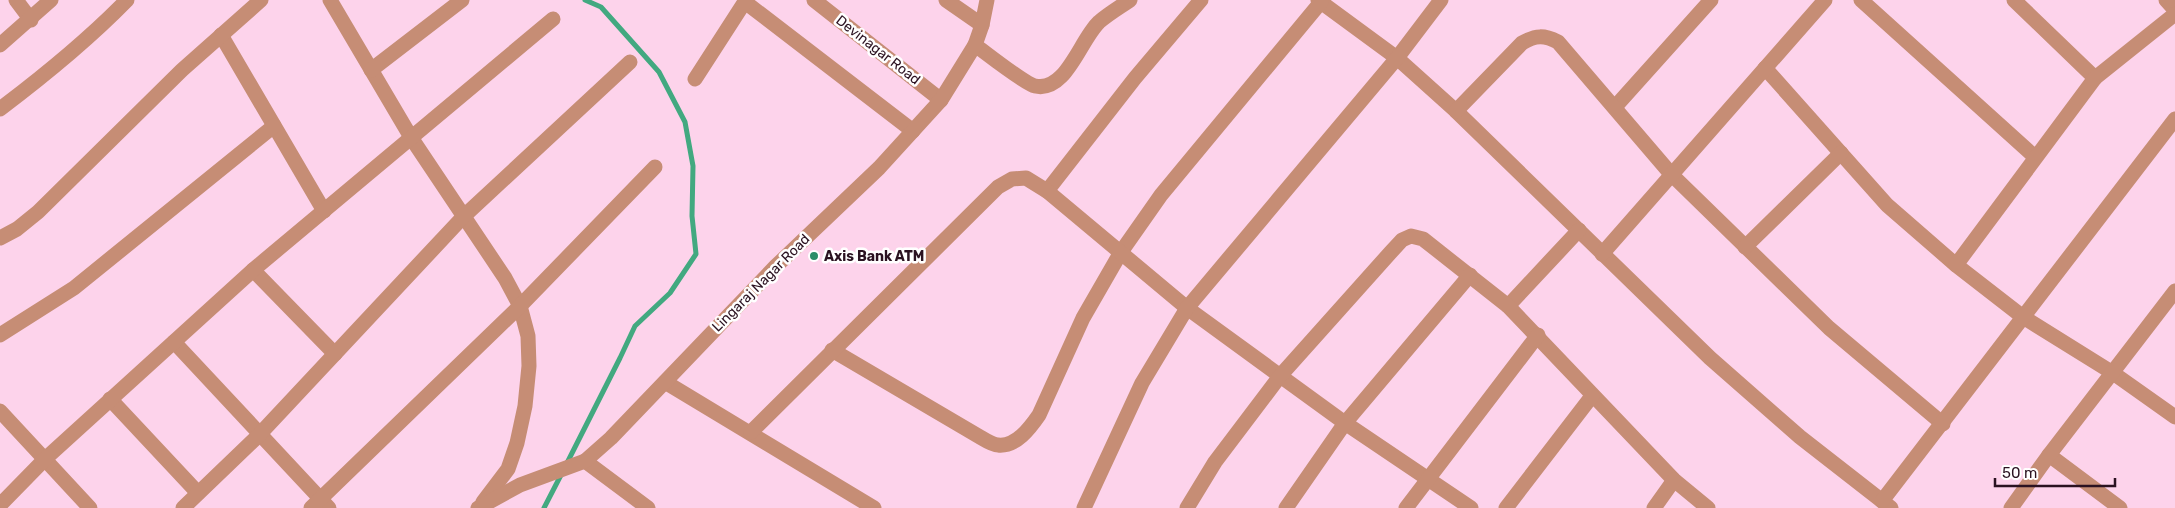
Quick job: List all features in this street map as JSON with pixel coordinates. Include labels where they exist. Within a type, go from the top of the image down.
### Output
[{"type":"street","points":[[16,0],[30,20]]},
{"type":"street","points":[[0,45],[52,0]]},
{"type":"street","points":[[0,109],[95,33],[127,0]]},
{"type":"street","points":[[0,238],[17,229],[38,212],[182,70],[261,0]]},
{"type":"street","points":[[330,0],[412,139],[506,278],[520,306],[528,336],[529,366],[525,406],[517,443],[508,469],[478,508]]},
{"type":"street","points":[[371,70],[462,0]]},
{"type":"street","name":"Devinagar Road","points":[[814,0],[941,100]]},
{"type":"street","points":[[946,0],[982,25]]},
{"type":"street","name":"Lingaraj Nagar Road","points":[[478,508],[520,485],[578,464],[611,438],[775,267],[879,168],[941,100],[975,45],[982,25],[986,0]]},
{"type":"street","points":[[975,45],[1033,86],[1045,87],[1061,79],[1083,43],[1099,23],[1130,0]]},
{"type":"street","points":[[1047,191],[1135,78],[1201,0]]},
{"type":"street","points":[[1084,508],[1142,383],[1187,308],[1396,58],[1441,0]]},
{"type":"street","points":[[1616,107],[1711,0]]},
{"type":"street","points":[[1861,0],[2034,157]]},
{"type":"street","points":[[2014,0],[2095,78]]},
{"type":"street","points":[[2166,0],[2175,10]]},
{"type":"street","points":[[695,79],[745,1],[913,131]]},
{"type":"street","points":[[832,350],[980,438],[998,445],[1015,441],[1030,428],[1039,415],[1083,318],[1121,252],[1161,195],[1320,1],[1396,58],[1456,111],[1710,358],[1800,437],[1887,505],[1943,424],[2175,119]]},
{"type":"street","points":[[1602,254],[1822,1]]},
{"type":"street","points":[[1956,265],[2034,157],[2095,78],[2175,14]]},
{"type":"street","points":[[0,505],[45,458],[253,270],[412,139],[553,19]]},
{"type":"street","points":[[221,35],[324,211]]},
{"type":"street","points":[[1456,111],[1522,43],[1533,36],[1546,36],[1558,42],[1616,107],[1671,174],[1829,328],[1943,424]]},
{"type":"street","points":[[183,508],[259,435],[463,217],[630,62]]},
{"type":"street","points":[[1765,68],[1887,205],[1956,265],[2023,317],[2113,373],[2175,417]]},
{"type":"street","points":[[0,335],[74,288],[274,126]]},
{"type":"street","points":[[1745,247],[1841,153]]},
{"type":"street","points":[[174,342],[320,505],[520,306],[655,167]]},
{"type":"street","points":[[751,432],[998,187],[1012,179],[1026,178],[1047,191],[1187,308],[1345,422],[1472,508]]},
{"type":"street","points":[[1508,306],[1579,230]]},
{"type":"street","points":[[1187,508],[1216,462],[1280,376],[1402,240],[1412,236],[1423,239],[1508,306],[1538,335],[1592,396],[1674,480],[1708,508]]},
{"type":"street","points":[[253,270],[334,354]]},
{"type":"street","points":[[1286,508],[1345,422],[1470,275]]},
{"type":"street","points":[[2011,508],[2048,455],[2175,290]]},
{"type":"street","points":[[1406,508],[1538,335]]},
{"type":"street","points":[[665,382],[751,432],[874,508]]},
{"type":"street","points":[[1506,508],[1592,396]]},
{"type":"street","points":[[110,400],[198,493]]},
{"type":"street","points":[[0,411],[90,508]]},
{"type":"street","points":[[2048,455],[2120,508]]},
{"type":"street","points":[[578,464],[648,508]]},
{"type":"street","points":[[1654,508],[1674,480]]},
{"type":"waterway","points":[[567,463],[635,326],[670,293],[696,254],[692,216],[693,166],[685,122],[659,72],[601,7],[585,0]]},
{"type":"waterway","points":[[544,508],[562,473]]},
{"type":"place","name":"Axis Bank ATM","points":[[814,256]]}]
